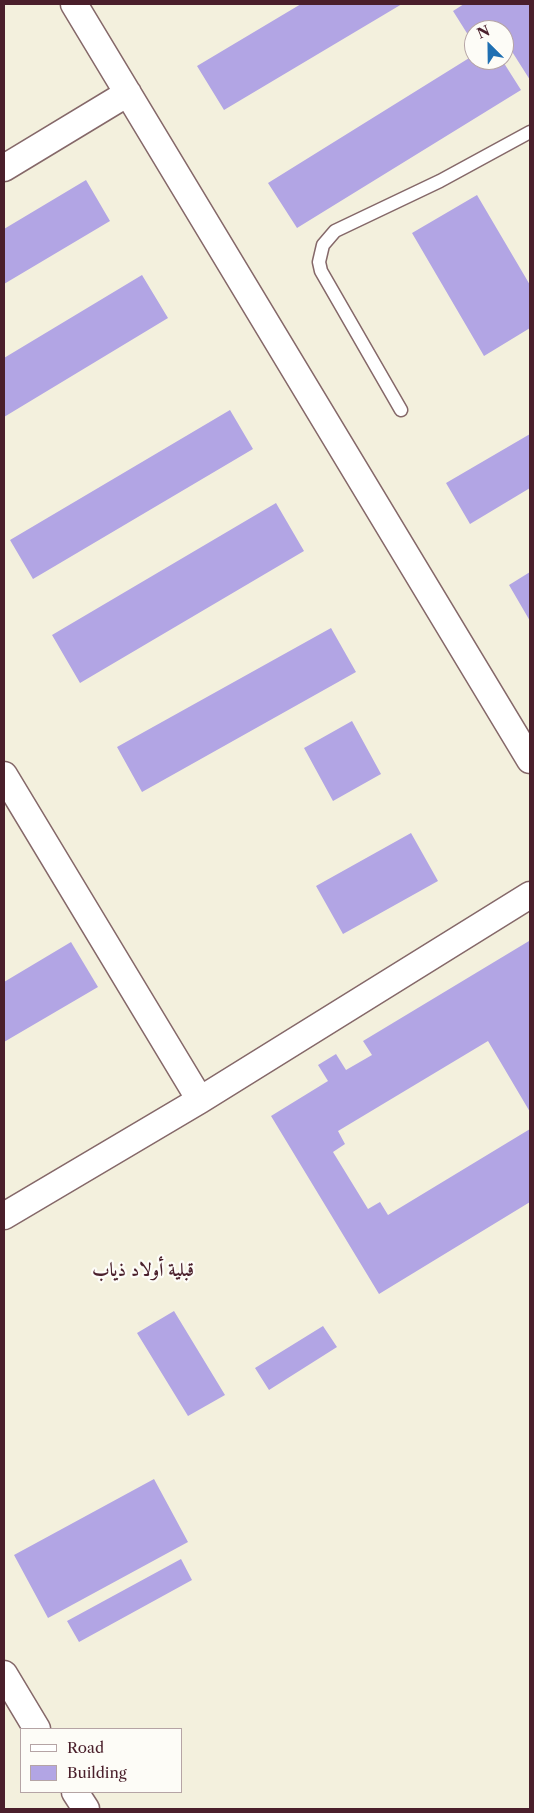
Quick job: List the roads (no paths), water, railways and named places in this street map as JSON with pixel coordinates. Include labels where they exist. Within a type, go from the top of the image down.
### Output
[{"type":"street","points":[[74,4],[530,760]]},
{"type":"street","points":[[4,168],[128,93]]},
{"type":"street","points":[[4,775],[200,1100]]},
{"type":"street","points":[[4,1216],[200,1100],[530,895]]},
{"type":"street","points":[[4,1674],[36,1728]]},
{"type":"street","points":[[76,1793],[86,1809]]},
{"type":"lane","points":[[401,410],[322,271],[319,262],[323,244],[335,232],[440,181],[530,132]]},
{"type":"district","name":"قبلية أولاد ذياب","points":[[143,1271]]}]
